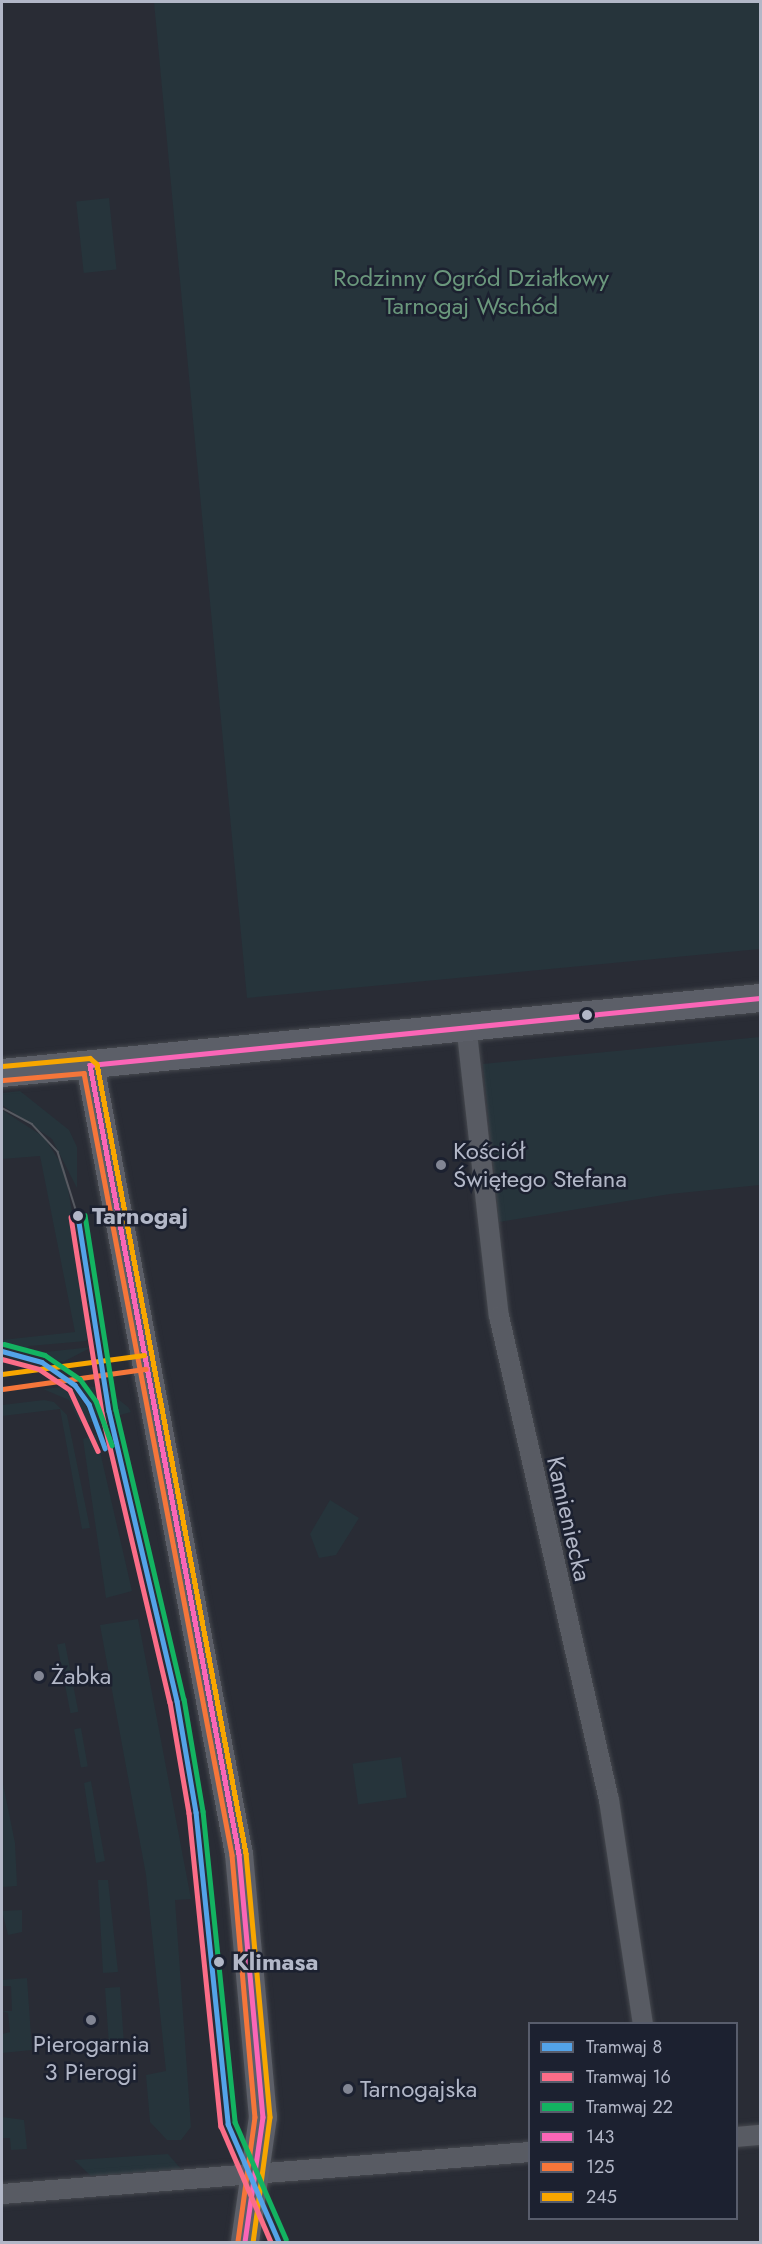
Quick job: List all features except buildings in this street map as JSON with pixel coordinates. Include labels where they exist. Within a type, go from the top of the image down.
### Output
[{"type":"street","points":[[2,1073],[466,1024],[760,998]]},
{"type":"street","name":"Kamieniecka","points":[[466,1024],[499,1316],[609,1800],[643,2022]]},
{"type":"street","points":[[90,1065],[227,1775],[252,1966],[263,2117],[252,2174],[245,2242]]},
{"type":"street","points":[[738,2137],[760,2135]]},
{"type":"street","points":[[2,2194],[528,2152]]},
{"type":"green space","name":"Rodzinny Ogród Działkowy Tarnogaj Wschód","points":[[154,2],[760,2],[760,949],[247,998]]},
{"type":"green space","points":[[109,198],[117,270],[84,273],[76,201]]},
{"type":"green space","points":[[760,1037],[760,1185],[670,1194],[499,1222],[483,1064]]},
{"type":"green space","points":[[20,1091],[69,1130],[77,1147],[77,1188],[52,1139],[2,1105],[2,1093]]},
{"type":"green space","points":[[2,1110],[44,1137],[65,1170],[92,1332],[86,1341],[29,1346],[24,1353],[2,1348],[2,1340],[75,1332],[40,1156],[2,1159]]},
{"type":"green space","points":[[92,1347],[63,1362],[34,1355],[36,1353]]},
{"type":"green space","points":[[80,1385],[101,1388],[108,1418],[99,1420]]},
{"type":"green space","points":[[71,1386],[85,1405],[93,1422],[80,1423],[69,1400],[43,1389]]},
{"type":"green space","points":[[108,1391],[128,1407],[131,1412],[113,1417]]},
{"type":"green space","points":[[44,1400],[54,1402],[67,1415],[90,1528],[82,1529],[60,1409],[2,1416],[2,1405]]},
{"type":"green space","points":[[96,1434],[132,1591],[106,1598],[83,1439]]},
{"type":"green space","points":[[330,1500],[359,1518],[336,1555],[319,1558],[310,1534]]},
{"type":"green space","points":[[138,1619],[191,1899],[175,1900],[191,2127],[181,2140],[167,2140],[150,2122],[146,2075],[166,2071],[146,1875],[100,1625]]},
{"type":"green space","points":[[65,1643],[78,1712],[71,1713],[57,1645]]},
{"type":"green space","points":[[81,1728],[88,1766],[81,1768],[74,1729]]},
{"type":"green space","points":[[401,1757],[407,1798],[358,1804],[352,1764]]},
{"type":"green space","points":[[2,1779],[15,1843],[17,1886],[2,1887]]},
{"type":"green space","points":[[91,1781],[105,1861],[96,1863],[84,1783]]},
{"type":"green space","points":[[98,1880],[108,1880],[118,1972],[103,1973]]},
{"type":"green space","points":[[22,1910],[22,1932],[8,1935],[2,1911]]},
{"type":"green space","points":[[27,1978],[32,2050],[2,2053],[2,2034],[10,2032],[8,2013],[2,2011],[12,2011],[11,1986],[2,1986],[2,1980]]},
{"type":"green space","points":[[120,1987],[124,2042],[109,2043],[105,1988]]},
{"type":"green space","points":[[2,2117],[24,2120],[27,2149],[11,2150],[10,2138],[2,2138]]},
{"type":"green space","points":[[168,2154],[181,2169],[91,2176],[74,2160]]},
{"type":"tram line","points":[[2,1108],[32,1124],[58,1152],[78,1216]]},
{"type":"tram line","name":"22","points":[[85,1215],[116,1410],[184,1699],[203,1811],[235,2122],[286,2239]]},
{"type":"tram line","name":"8","points":[[78,1216],[109,1411],[177,1701],[196,1812],[228,2124],[279,2242]]},
{"type":"tram line","name":"16","points":[[71,1217],[102,1413],[170,1702],[189,1813],[221,2126],[271,2242]]},
{"type":"tram line","name":"22","points":[[4,1344],[45,1355],[80,1379],[96,1401],[112,1445]]},
{"type":"tram line","name":"8","points":[[2,1351],[42,1362],[75,1385],[89,1404],[105,1448]]},
{"type":"tram line","name":"16","points":[[2,1359],[39,1369],[70,1390],[98,1451]]},
{"type":"transit line","name":"143","points":[[90,1065],[760,998]]},
{"type":"transit line","name":"245","points":[[2,1066],[90,1058],[97,1064],[246,1853],[270,2117],[253,2242]]},
{"type":"transit line","name":"143","points":[[90,1065],[239,1854],[263,2117],[245,2242]]},
{"type":"transit line","name":"125","points":[[3,1080],[84,1073],[232,1855],[255,2117],[238,2241]]},
{"type":"transit line","name":"245","points":[[2,1374],[144,1355]]},
{"type":"transit line","name":"125","points":[[3,1389],[146,1369]]},
{"type":"place","name":"Kościół Świętego Stefana","points":[[441,1165]]},
{"type":"place","name":"Tarnogaj","points":[[78,1216]]},
{"type":"place","name":"Żabka","points":[[39,1676]]},
{"type":"place","name":"Klimasa","points":[[219,1962]]},
{"type":"place","name":"Pierogarnia 3 Pierogi","points":[[91,2020]]},
{"type":"place","name":"Tarnogajska","points":[[348,2089]]}]
